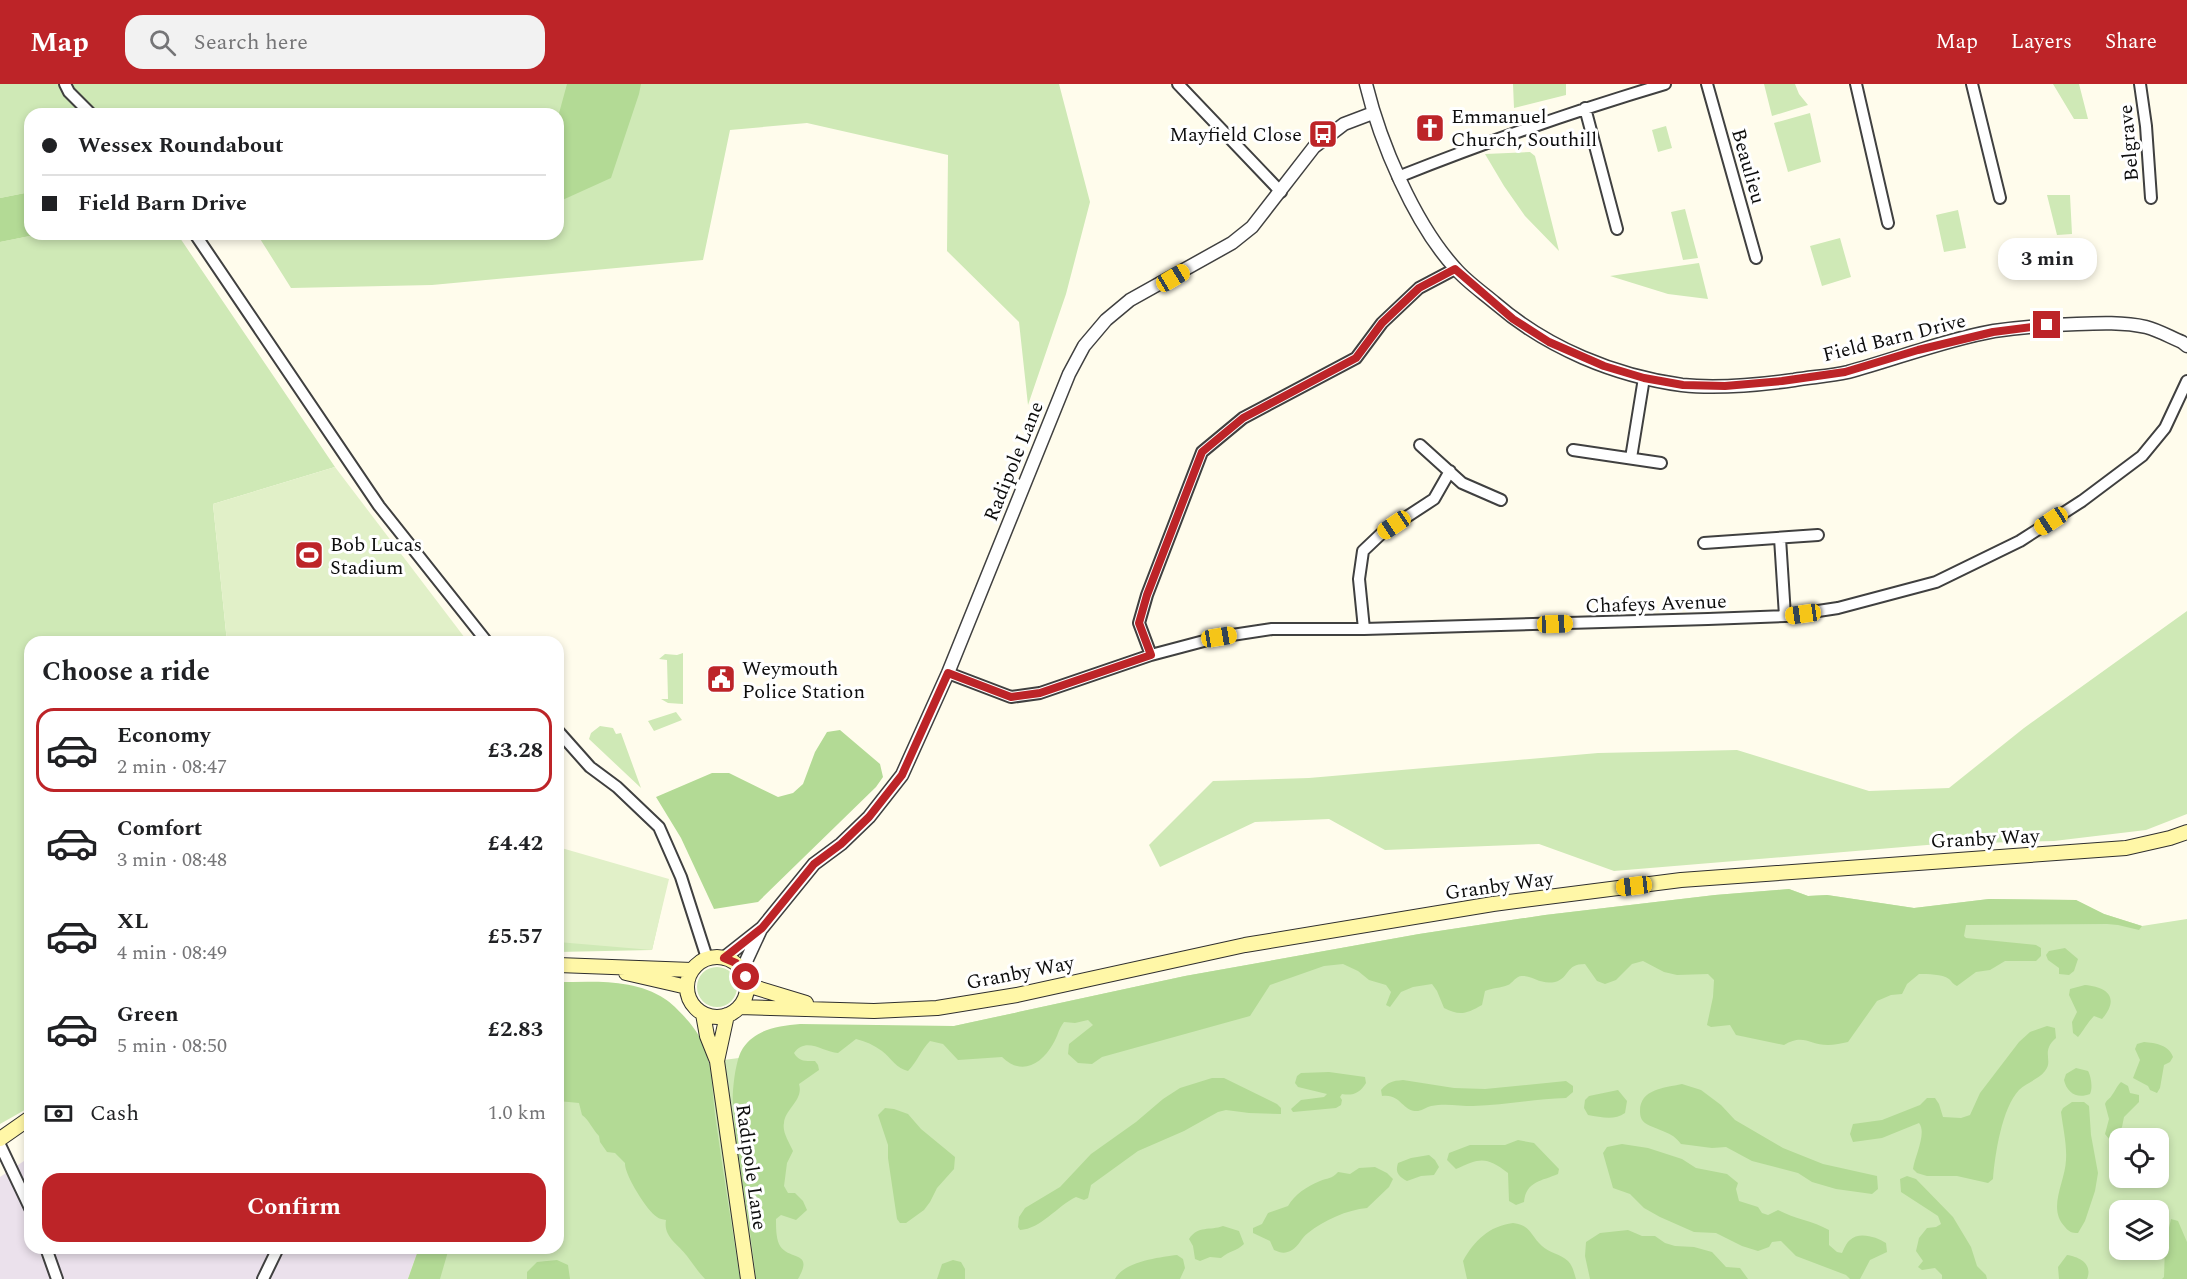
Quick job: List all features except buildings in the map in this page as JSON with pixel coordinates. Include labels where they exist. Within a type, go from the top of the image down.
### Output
[{"type":"main road","name":"Granby Way","points":[[739,1007],[874,1011],[937,1008],[1017,995],[1245,945],[1493,904],[1681,880],[2105,850],[2170,838],[2187,832]]},
{"type":"main road","points":[[707,958],[724,958],[735,963],[742,970],[747,985],[745,996],[739,1007],[727,1015],[715,1017],[703,1014],[692,1003],[687,987],[692,970],[707,958]]},
{"type":"main road","points":[[564,965],[692,970]]},
{"type":"main road","points":[[603,968],[687,987]]},
{"type":"main road","name":"Granby Way","points":[[747,985],[822,1008]]},
{"type":"main road","name":"Radipole Lane","points":[[703,1014],[706,1036],[717,1061],[748,1279]]},
{"type":"main road","name":"Radipole Lane","points":[[717,1061],[727,1015]]},
{"type":"main road","points":[[0,1139],[24,1123]]},
{"type":"street","points":[[65,84],[69,92],[85,108]]},
{"type":"street","points":[[1178,84],[1281,192]]},
{"type":"street","points":[[1366,84],[1373,113]]},
{"type":"street","points":[[1398,177],[1585,108],[1665,84]]},
{"type":"street","name":"Beaulieu","points":[[1707,84],[1756,258]]},
{"type":"street","points":[[1856,84],[1888,223]]},
{"type":"street","points":[[1972,84],[2000,198]]},
{"type":"street","name":"Belgrave","points":[[2140,84],[2146,126],[2151,198]]},
{"type":"street","points":[[1585,108],[1617,229]]},
{"type":"street","name":"Radipole Lane","points":[[724,958],[762,928],[814,864],[841,844],[869,817],[902,775],[948,673],[1061,394],[1084,346],[1106,320],[1130,300],[1232,243],[1252,227],[1314,147],[1344,124],[1373,113]]},
{"type":"street","name":"Field Barn Drive","points":[[1373,113],[1398,177],[1429,234],[1455,269],[1513,319],[1549,342],[1604,366],[1644,378],[1683,385],[1725,386],[1782,381],[1845,372],[1918,350],[1993,332],[2047,325],[2099,323],[2145,327],[2187,346]]},
{"type":"street","points":[[199,240],[379,506],[481,636]]},
{"type":"street","points":[[1151,655],[1139,623],[1147,595],[1202,452],[1243,418],[1356,358],[1382,323],[1419,288],[1455,269]]},
{"type":"street","points":[[1631,459],[1644,378]]},
{"type":"street","name":"Chafeys Avenue","points":[[948,673],[1011,697],[1040,693],[1151,655],[1219,637],[1272,628],[1364,629],[1785,616],[1838,609],[1936,582],[2020,542],[2082,501],[2142,456],[2165,428],[2187,381]]},
{"type":"street","points":[[1420,445],[1462,483],[1501,500]]},
{"type":"street","points":[[1574,450],[1661,463]]},
{"type":"street","points":[[1364,629],[1359,579],[1363,551],[1382,533],[1434,499],[1450,471]]},
{"type":"street","points":[[1704,543],[1818,535]]},
{"type":"street","points":[[1780,537],[1785,616]]},
{"type":"street","points":[[564,738],[590,767],[617,787],[659,827],[681,877],[707,958]]},
{"type":"street","name":"Radipole Lane","points":[[742,970],[762,928]]},
{"type":"street","points":[[0,1145],[24,1195]]},
{"type":"street","points":[[48,1254],[57,1279]]},
{"type":"street","points":[[263,1279],[275,1254]]},
{"type":"shaded area","points":[[24,1161],[24,1254],[417,1254],[408,1279],[0,1279],[0,1177]]},
{"type":"green space","points":[[0,84],[1059,84],[1090,202],[1066,294],[1028,405],[1019,322],[947,251],[948,155],[807,123],[730,130],[703,260],[432,285],[291,288],[261,240],[564,240],[564,108],[24,108],[24,193],[0,198]]},
{"type":"green space","points":[[567,84],[641,84],[611,178],[564,199],[564,108],[560,108]]},
{"type":"green space","points":[[1513,84],[1566,84],[1566,95],[1514,108]]},
{"type":"green space","points":[[1764,84],[1795,84],[1799,94],[1808,105],[1772,116]]},
{"type":"green space","points":[[2053,84],[2079,84],[2088,119],[2074,119]]},
{"type":"green space","points":[[1810,113],[1821,162],[1788,172],[1774,123]]},
{"type":"green space","points":[[1666,126],[1672,148],[1658,152],[1652,130]]},
{"type":"green space","points":[[1530,152],[1535,156],[1559,251],[1525,216],[1485,154]]},
{"type":"green space","points":[[24,193],[24,237],[0,242],[0,198]]},
{"type":"green space","points":[[2047,195],[2070,195],[2072,234],[2057,235]]},
{"type":"green space","points":[[1685,209],[1698,258],[1683,260],[1671,212]]},
{"type":"green space","points":[[1958,210],[1966,248],[1944,252],[1936,215]]},
{"type":"green space","points":[[24,237],[24,240],[181,240],[335,467],[213,504],[226,636],[24,636],[24,1110],[0,1124],[0,242]]},
{"type":"green space","points":[[1840,238],[1851,277],[1822,286],[1810,246]]},
{"type":"green space","points":[[1699,263],[1708,299],[1668,294],[1610,276]]},
{"type":"green space","name":"Bob Lucas Stadium","points":[[335,467],[463,636],[226,636],[213,504]]},
{"type":"green space","points":[[2187,611],[2187,814],[2146,830],[2054,841],[1939,844],[1614,871],[1539,844],[1385,850],[1329,819],[1255,822],[1160,867],[1149,845],[1213,781],[1309,778],[1598,753],[1737,750],[1869,791],[1949,788],[2024,728]]},
{"type":"green space","points":[[683,653],[683,704],[668,703],[661,699],[668,699],[667,660],[659,659],[665,654]]},
{"type":"green space","points":[[676,712],[682,720],[654,731],[648,721]]},
{"type":"green space","points":[[600,726],[613,728],[616,734],[621,733],[641,788],[589,739],[591,733]]},
{"type":"green space","points":[[840,730],[880,764],[883,777],[876,787],[758,902],[714,909],[681,838],[656,797],[712,773],[729,773],[778,797],[793,793],[803,784],[815,752],[827,732]]},
{"type":"green space","points":[[564,849],[669,879],[652,950],[564,943]]},
{"type":"green space","points":[[1789,889],[1808,896],[1827,895],[1914,908],[1989,899],[2076,900],[2104,914],[2142,926],[2187,919],[2187,1279],[408,1279],[417,1254],[564,1254],[564,993],[700,1063],[739,1058],[776,1028],[954,1026],[1185,976],[1419,934],[1545,915],[1715,895]]},
{"type":"green space","points":[[1789,889],[1808,896],[1827,895],[1914,908],[1989,899],[2076,900],[2104,914],[2142,926],[2139,930],[2107,924],[1966,925],[1964,936],[1966,938],[2036,945],[2041,948],[2041,956],[2036,961],[2005,961],[1990,970],[1976,972],[1957,986],[1943,976],[1919,974],[1907,984],[1902,994],[1891,995],[1877,1001],[1848,1042],[1830,1045],[1796,1040],[1784,1045],[1736,1035],[1730,1025],[1711,1027],[1707,1025],[1714,980],[1708,974],[1677,975],[1664,972],[1643,961],[1632,964],[1616,980],[1605,984],[1597,981],[1585,964],[1574,966],[1563,978],[1555,982],[1521,976],[1508,985],[1485,991],[1482,1005],[1463,1013],[1444,1008],[1432,984],[1413,987],[1401,992],[1390,1007],[1386,1005],[1391,992],[1386,985],[1369,980],[1358,971],[1343,964],[1324,966],[1270,985],[1250,1016],[1102,1057],[1092,1064],[1078,1063],[1068,1054],[1069,1044],[1093,1025],[1088,1020],[1075,1023],[1064,1022],[1043,1058],[1030,1066],[1023,1067],[1009,1063],[1002,1057],[958,1060],[943,1044],[930,1041],[908,1071],[897,1066],[876,1047],[856,1039],[838,1053],[815,1046],[804,1046],[794,1053],[800,1059],[815,1061],[819,1070],[799,1084],[797,1100],[785,1118],[784,1130],[793,1151],[787,1163],[784,1186],[788,1193],[795,1193],[803,1201],[807,1210],[796,1220],[781,1215],[776,1219],[779,1244],[788,1253],[802,1259],[802,1270],[798,1279],[756,1279],[738,1149],[733,1093],[740,1053],[754,1037],[768,1030],[800,1024],[954,1026],[1185,976],[1419,934],[1545,915],[1715,895]]},
{"type":"green space","points":[[664,897],[652,950],[564,952],[564,931]]},
{"type":"green space","points":[[2065,948],[2078,959],[2074,971],[2069,975],[2059,974],[2059,968],[2048,960],[2046,955],[2049,951]]},
{"type":"green space","points":[[717,967],[725,968],[731,973],[736,979],[736,995],[731,1001],[725,1006],[717,1007],[709,1006],[703,1001],[698,995],[697,987],[698,979],[703,973],[709,968]]},
{"type":"green space","points":[[564,982],[627,984],[653,992],[675,1007],[698,1035],[705,1049],[710,1069],[740,1279],[705,1279],[669,1236],[666,1220],[657,1217],[642,1200],[628,1175],[625,1163],[615,1153],[607,1152],[599,1136],[582,1115],[579,1103],[564,1102]]},
{"type":"green space","points":[[2085,985],[2100,988],[2109,995],[2111,1000],[2102,1019],[2094,1016],[2078,1037],[2073,1033],[2072,1022],[2077,1012],[2069,995],[2070,989]]},
{"type":"green space","points":[[2047,1026],[2055,1028],[2056,1038],[2049,1048],[2047,1067],[2039,1076],[2019,1090],[2013,1098],[2000,1132],[1993,1179],[1988,1183],[1957,1176],[1927,1176],[1917,1173],[1913,1169],[1922,1133],[1919,1123],[1882,1138],[1853,1142],[1850,1134],[1853,1124],[1882,1120],[1920,1105],[1927,1098],[1935,1098],[1943,1117],[1961,1118],[1970,1115],[1980,1093],[2019,1042],[2030,1032]]},
{"type":"green space","points":[[2144,1042],[2165,1047],[2173,1057],[2164,1065],[2157,1093],[2133,1078],[2140,1060],[2135,1049],[2137,1044]]},
{"type":"green space","points":[[2076,1068],[2088,1071],[2091,1082],[2090,1094],[2081,1096],[2073,1094],[2068,1088],[2064,1080],[2066,1074]]},
{"type":"green space","points":[[1329,1072],[1365,1077],[1366,1083],[1356,1093],[1342,1094],[1341,1105],[1336,1108],[1293,1112],[1291,1109],[1301,1100],[1324,1097],[1327,1094],[1298,1087],[1295,1083],[1297,1076],[1301,1073]]},
{"type":"green space","points":[[1212,1078],[1224,1078],[1277,1104],[1281,1108],[1281,1114],[1226,1110],[1218,1112],[1184,1131],[1138,1151],[1091,1185],[1088,1198],[1084,1200],[1076,1197],[1035,1226],[1020,1230],[1019,1217],[1025,1208],[1060,1187],[1091,1154],[1180,1088]]},
{"type":"green space","points":[[1403,1080],[1454,1088],[1485,1089],[1566,1081],[1573,1086],[1573,1092],[1566,1098],[1473,1106],[1436,1105],[1413,1111],[1393,1097],[1382,1096],[1381,1090],[1386,1085],[1393,1081]]},
{"type":"green space","points":[[2121,1082],[2128,1086],[2130,1093],[2139,1095],[2139,1102],[2124,1117],[2121,1128],[2109,1128],[2109,1139],[2105,1134],[2109,1119],[2105,1104]]},
{"type":"green space","points":[[1682,1084],[1701,1090],[1721,1105],[1735,1120],[1783,1148],[1823,1164],[1877,1176],[1878,1189],[1872,1194],[1836,1189],[1812,1182],[1798,1173],[1752,1161],[1726,1147],[1712,1148],[1681,1144],[1669,1134],[1644,1122],[1640,1111],[1644,1098],[1661,1088]]},
{"type":"green space","points":[[1618,1090],[1627,1101],[1625,1113],[1612,1118],[1588,1115],[1584,1108],[1585,1100],[1589,1096]]},
{"type":"green space","points":[[2072,1102],[2084,1102],[2089,1106],[2091,1135],[2098,1173],[2095,1191],[2085,1221],[2078,1233],[2066,1229],[2057,1212],[2058,1195],[2066,1160],[2061,1112]]},
{"type":"green space","points":[[885,1108],[908,1114],[921,1129],[955,1157],[954,1169],[937,1188],[930,1202],[924,1210],[906,1223],[900,1223],[897,1219],[888,1145],[878,1115]]},
{"type":"green space","points":[[1518,1140],[1534,1143],[1559,1169],[1558,1174],[1531,1186],[1525,1195],[1524,1202],[1516,1205],[1509,1201],[1508,1173],[1500,1167],[1483,1160],[1456,1169],[1447,1160],[1449,1153],[1470,1145],[1505,1145]]},
{"type":"green space","points":[[1622,1144],[1648,1148],[1682,1159],[1696,1168],[1727,1174],[1738,1183],[1736,1189],[1739,1201],[1758,1207],[1762,1213],[1768,1215],[1778,1210],[1829,1230],[1829,1245],[1837,1252],[1842,1253],[1850,1240],[1863,1235],[1886,1243],[1887,1252],[1870,1260],[1860,1279],[1850,1279],[1846,1275],[1796,1256],[1781,1241],[1772,1242],[1769,1247],[1758,1251],[1716,1233],[1694,1232],[1660,1217],[1644,1208],[1630,1194],[1613,1188],[1603,1153],[1607,1147]]},
{"type":"green space","points":[[1429,1155],[1439,1167],[1434,1175],[1421,1176],[1407,1181],[1398,1174],[1398,1163]]},
{"type":"green space","points":[[1375,1167],[1393,1179],[1389,1187],[1367,1208],[1344,1213],[1314,1228],[1292,1250],[1283,1253],[1274,1250],[1270,1241],[1253,1233],[1253,1228],[1262,1224],[1268,1213],[1288,1206],[1298,1194],[1310,1186],[1338,1172],[1350,1174],[1359,1168]]},
{"type":"green space","points":[[1907,1176],[1916,1179],[1953,1217],[1971,1247],[1977,1266],[1987,1279],[1942,1279],[1942,1275],[1935,1268],[1922,1270],[1918,1267],[1923,1261],[1916,1251],[1919,1238],[1927,1228],[1941,1224],[1938,1216],[1901,1192],[1900,1179]]},
{"type":"green space","points":[[2171,1219],[2178,1221],[2187,1242],[2187,1279],[2162,1279],[2165,1260],[2169,1260]]},
{"type":"green space","points":[[1513,1223],[1527,1228],[1545,1248],[1568,1261],[1576,1279],[1467,1279],[1463,1261],[1472,1247],[1490,1231]]},
{"type":"green space","points":[[1223,1226],[1239,1231],[1244,1244],[1221,1258],[1210,1257],[1200,1261],[1195,1259],[1193,1246],[1189,1239],[1200,1230]]},
{"type":"green space","points":[[1628,1230],[1642,1236],[1655,1236],[1675,1246],[1694,1247],[1712,1252],[1726,1267],[1740,1268],[1748,1279],[1590,1279],[1585,1256],[1586,1242],[1600,1233]]},
{"type":"green space","points":[[417,1254],[447,1254],[440,1279],[408,1279]]},
{"type":"green space","points":[[1177,1255],[1183,1259],[1185,1268],[1180,1279],[1115,1279],[1119,1273],[1134,1264]]},
{"type":"green space","points":[[2067,1255],[2076,1257],[2087,1265],[2087,1279],[2059,1279],[2058,1267]]},
{"type":"green space","points":[[557,1260],[568,1265],[570,1279],[527,1279],[527,1272],[537,1262]]},
{"type":"green space","points":[[953,1260],[961,1262],[965,1269],[965,1279],[937,1279],[942,1264]]},
{"type":"place","name":"Emmanuel Church, Southill","points":[[1430,128]]},
{"type":"place","name":"Mayfield Close","points":[[1323,134]]},
{"type":"place","name":"Bob Lucas Stadium","points":[[309,555]]},
{"type":"place","name":"Weymouth Police Station","points":[[721,679]]},
{"type":"route","points":[[746,977],[736,963],[724,958],[762,928],[814,864],[841,844],[869,817],[902,775],[948,673],[1011,697],[1040,693],[1151,655],[1139,623],[1147,595],[1202,452],[1243,418],[1356,358],[1382,323],[1419,288],[1455,269],[1513,319],[1549,342],[1604,366],[1644,378],[1683,385],[1725,386],[1845,372],[1918,350],[1993,332],[2047,325]]}]
